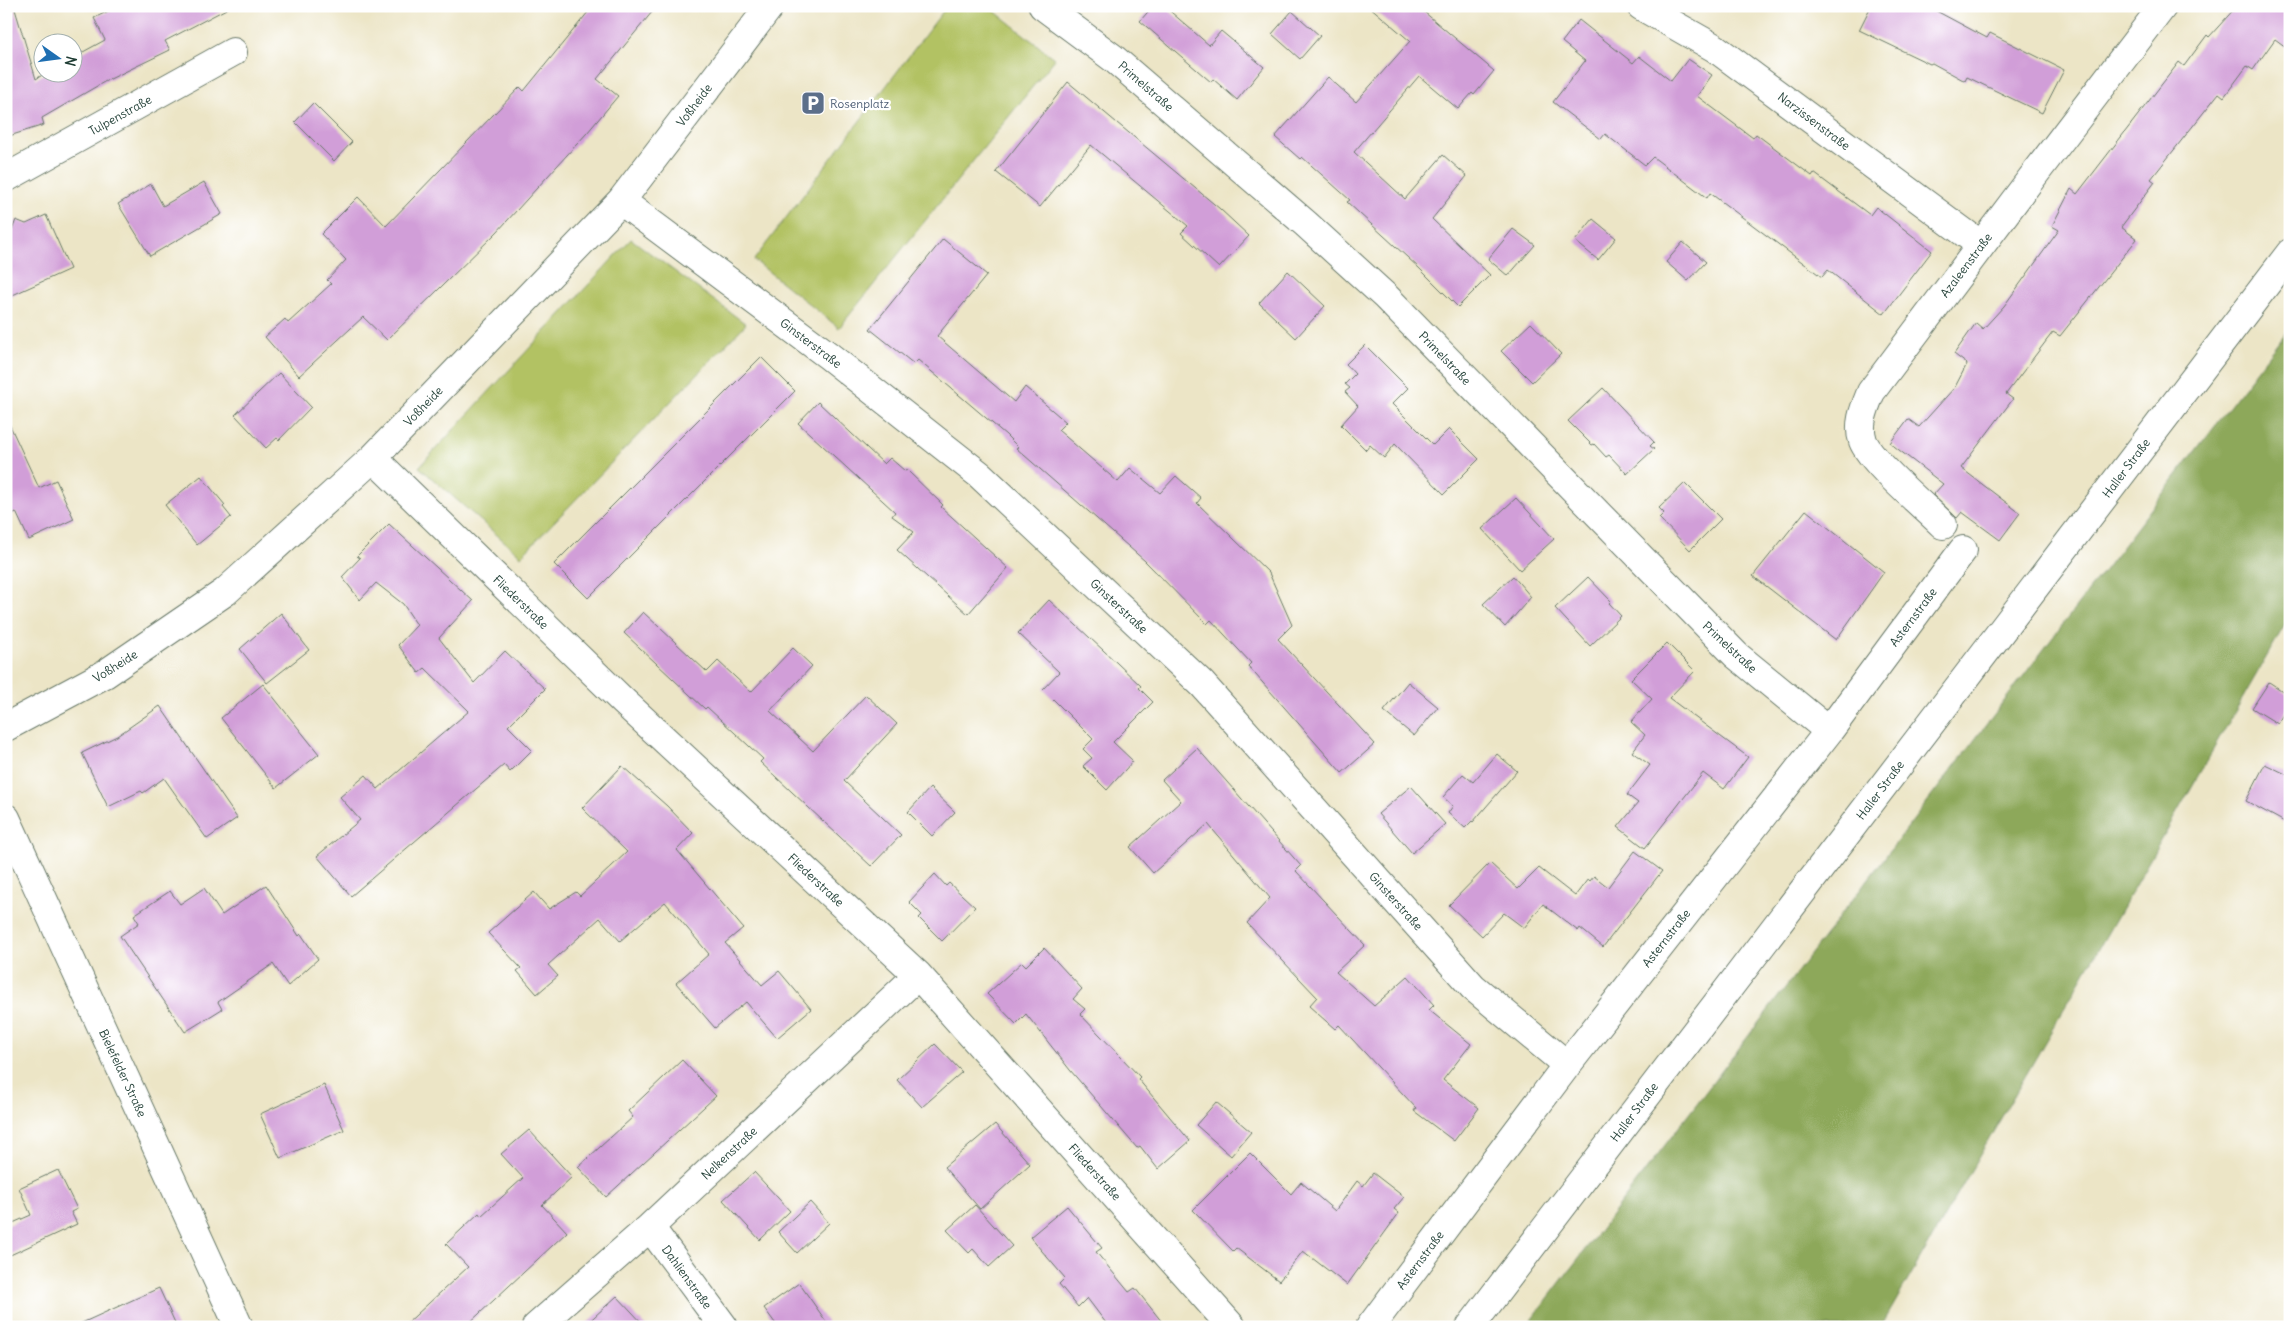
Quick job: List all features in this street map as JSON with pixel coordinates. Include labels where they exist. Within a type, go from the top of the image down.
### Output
[{"type":"street","name":"Voßheide","points":[[6,727],[105,674],[226,592],[373,458],[620,201],[770,6]]},
{"type":"street","name":"Primelstraße","points":[[1043,6],[1113,58],[1306,224],[1386,297],[1736,656],[1829,731]]},
{"type":"street","name":"Narzissenstraße","points":[[1641,6],[1715,48],[1981,245]]},
{"type":"street","name":"Azaleenstraße","points":[[1943,525],[1878,462],[1863,440],[1861,418],[1871,392],[2163,6]]},
{"type":"street","name":"Tulpenstraße","points":[[6,178],[233,52]]},
{"type":"street","name":"Ginsterstraße","points":[[620,201],[829,356],[980,475],[1202,684],[1473,987],[1566,1065]]},
{"type":"street","name":"Haller Straße","points":[[1470,1327],[2290,253]]},
{"type":"street","name":"Fliederstraße","points":[[373,458],[623,701],[918,975],[1232,1327]]},
{"type":"street","name":"Asternstraße","points":[[1370,1327],[1566,1065],[1829,731],[1963,550]]},
{"type":"street","name":"Bielefelder Straße","points":[[6,818],[239,1327]]},
{"type":"street","name":"Nelkenstraße","points":[[536,1327],[650,1227],[918,975]]},
{"type":"street","name":"Dahlienstraße","points":[[650,1227],[724,1327]]},
{"type":"green space","points":[[947,6],[988,6],[1055,59],[839,328],[754,260]]},
{"type":"green space","points":[[631,239],[746,324],[521,556],[419,467]]},
{"type":"green space","points":[[2290,327],[2290,616],[1881,1327],[1526,1327]]},
{"type":"building","points":[[6,6],[14,6],[32,66],[32,82],[82,82],[82,53],[105,40],[94,18],[119,6],[232,6],[165,41],[170,50],[104,82],[42,118],[44,125],[6,137]]},
{"type":"building","points":[[593,6],[657,6],[597,79],[618,96],[497,232],[387,340],[363,317],[299,376],[265,337],[285,319],[288,323],[331,284],[327,280],[346,260],[321,234],[358,197],[386,226],[520,87],[524,91]]},
{"type":"building","points":[[1153,6],[1164,6],[1209,45],[1221,31],[1264,67],[1237,100],[1213,79],[1211,82],[1140,21]]},
{"type":"building","points":[[1369,6],[1417,6],[1494,71],[1474,95],[1472,93],[1458,109],[1419,76],[1354,152],[1405,199],[1443,155],[1467,176],[1432,219],[1490,275],[1458,307],[1419,268],[1347,202],[1350,200],[1302,157],[1300,159],[1275,137],[1328,77],[1356,102],[1410,41]]},
{"type":"building","points":[[1871,6],[1927,6],[1987,38],[1990,33],[2064,70],[2042,113],[1967,77],[1965,81],[1932,63],[1930,64],[1859,30]]},
{"type":"building","points":[[2237,6],[2290,6],[2290,50],[2275,39],[2253,70],[2247,66],[2224,97],[2219,93],[2151,179],[2155,182],[2121,227],[2137,239],[2060,336],[2053,332],[2006,394],[2013,399],[1961,468],[2020,513],[2000,540],[1962,512],[1957,518],[1933,495],[1943,484],[1890,443],[1908,419],[1919,427],[1955,387],[1967,364],[1954,354],[1976,323],[1983,329],[2004,306],[2059,230],[2052,226],[2071,189],[2077,194],[2179,62],[2184,66],[2207,35],[2209,37]]},
{"type":"building","points":[[1292,11],[1320,36],[1300,59],[1272,34]]},
{"type":"building","points":[[1579,20],[1633,63],[1639,56],[1671,81],[1688,59],[1712,75],[1697,96],[1753,138],[1756,134],[1812,176],[1814,173],[1870,215],[1876,207],[1932,251],[1884,314],[1828,270],[1822,277],[1710,193],[1707,198],[1653,157],[1645,165],[1605,134],[1601,139],[1553,102],[1585,61],[1562,42]]},
{"type":"building","points":[[1068,82],[1220,209],[1249,236],[1219,268],[1181,233],[1188,226],[1091,145],[1040,207],[996,172]]},
{"type":"building","points":[[313,103],[352,142],[334,161],[295,122]]},
{"type":"building","points":[[204,182],[222,214],[150,256],[118,204],[151,184],[163,206]]},
{"type":"building","points":[[46,215],[70,269],[6,298],[6,233],[12,230],[16,220],[26,224]]},
{"type":"building","points":[[1593,219],[1616,238],[1598,260],[1575,241]]},
{"type":"building","points":[[1513,229],[1535,245],[1508,276],[1488,259]]},
{"type":"building","points":[[943,239],[987,275],[937,336],[1014,402],[1025,387],[1066,422],[1058,430],[1118,482],[1130,468],[1160,493],[1176,476],[1201,498],[1197,503],[1269,573],[1292,625],[1278,639],[1375,744],[1342,773],[1248,666],[1251,663],[1211,620],[1207,624],[1145,561],[1016,448],[1018,447],[1006,435],[918,360],[914,364],[870,329]]},
{"type":"building","points":[[1683,242],[1706,262],[1688,281],[1666,262]]},
{"type":"building","points":[[1288,271],[1325,306],[1296,338],[1259,303]]},
{"type":"building","points":[[1531,323],[1561,354],[1532,382],[1501,351]]},
{"type":"building","points":[[1365,345],[1408,388],[1392,404],[1433,445],[1449,429],[1479,459],[1444,494],[1395,444],[1384,458],[1370,445],[1366,450],[1341,425],[1358,406],[1345,392],[1350,388],[1345,384],[1355,374],[1346,364]]},
{"type":"building","points":[[761,357],[795,391],[588,598],[554,564]]},
{"type":"building","points":[[279,373],[311,407],[279,440],[277,438],[266,448],[235,415]]},
{"type":"building","points":[[1603,388],[1654,442],[1650,446],[1654,449],[1627,474],[1609,455],[1606,457],[1568,421]]},
{"type":"building","points":[[818,402],[884,464],[890,458],[905,471],[907,470],[943,505],[941,507],[1008,568],[968,614],[897,550],[914,532],[892,516],[895,512],[798,423]]},
{"type":"building","points":[[6,417],[39,488],[56,480],[74,519],[29,540],[16,512],[6,517]]},
{"type":"building","points":[[201,476],[225,505],[223,507],[231,517],[197,545],[165,505]]},
{"type":"building","points":[[1685,483],[1721,519],[1690,550],[1659,518],[1664,513],[1659,508]]},
{"type":"building","points":[[1516,498],[1554,539],[1520,570],[1482,529]]},
{"type":"building","points":[[1806,510],[1884,572],[1836,640],[1753,576]]},
{"type":"building","points":[[389,524],[473,601],[439,638],[474,683],[505,651],[545,689],[508,726],[532,750],[510,772],[504,765],[351,896],[317,856],[360,820],[340,797],[366,775],[378,789],[469,711],[425,668],[419,673],[398,645],[417,625],[403,604],[376,583],[360,600],[342,577],[360,558],[357,556]]},
{"type":"building","points":[[1513,576],[1531,597],[1505,627],[1483,604]]},
{"type":"building","points":[[1588,577],[1611,601],[1609,603],[1621,616],[1590,646],[1555,608]]},
{"type":"building","points":[[1049,600],[1141,686],[1139,688],[1153,702],[1113,742],[1133,761],[1107,790],[1083,766],[1092,758],[1083,749],[1093,739],[1043,689],[1059,672],[1018,633]]},
{"type":"building","points":[[643,612],[707,672],[718,661],[751,692],[793,648],[812,666],[770,711],[813,751],[866,695],[897,724],[844,781],[901,835],[871,866],[760,762],[763,759],[707,707],[705,709],[624,633]]},
{"type":"building","points":[[281,613],[309,650],[267,683],[240,649]]},
{"type":"building","points":[[1667,643],[1695,671],[1669,698],[1748,757],[1724,789],[1703,773],[1645,848],[1618,827],[1638,803],[1627,795],[1650,765],[1632,752],[1645,735],[1631,722],[1652,699],[1631,679]]},
{"type":"building","points":[[1408,682],[1438,707],[1414,736],[1384,711]]},
{"type":"building","points":[[2269,682],[2290,696],[2290,705],[2278,724],[2252,708]]},
{"type":"building","points":[[263,684],[319,754],[276,788],[221,718]]},
{"type":"building","points":[[160,706],[237,818],[207,839],[164,778],[143,793],[141,791],[108,807],[82,753],[117,736]]},
{"type":"building","points":[[1197,748],[1301,866],[1296,871],[1365,945],[1336,972],[1374,1006],[1408,976],[1434,1005],[1429,1010],[1471,1044],[1443,1080],[1479,1108],[1454,1141],[1414,1111],[1416,1108],[1339,1025],[1335,1029],[1309,1006],[1317,997],[1247,923],[1270,898],[1208,824],[1153,873],[1130,847],[1181,801],[1162,780]]},
{"type":"building","points":[[1497,754],[1517,771],[1473,822],[1465,828],[1448,813],[1453,806],[1443,797],[1463,774],[1473,782]]},
{"type":"building","points":[[2265,764],[2290,776],[2290,825],[2246,801]]},
{"type":"building","points":[[622,766],[667,806],[693,833],[677,850],[743,928],[725,943],[762,985],[779,971],[811,1009],[777,1038],[746,1002],[715,1028],[676,983],[709,954],[665,902],[620,941],[600,918],[548,965],[558,976],[537,994],[517,971],[521,968],[488,933],[534,892],[549,909],[576,892],[580,896],[627,852],[582,808]]},
{"type":"building","points":[[1411,786],[1445,824],[1412,853],[1378,814]]},
{"type":"building","points":[[930,788],[955,812],[932,836],[908,812]]},
{"type":"building","points":[[1635,851],[1662,871],[1603,947],[1580,928],[1578,931],[1543,904],[1524,928],[1504,913],[1482,936],[1449,905],[1490,863],[1518,889],[1539,868],[1575,896],[1588,879],[1590,881],[1594,876],[1608,887]]},
{"type":"building","points":[[935,874],[946,886],[949,883],[975,907],[942,941],[919,918],[922,915],[909,902]]},
{"type":"building","points":[[266,885],[299,936],[301,934],[318,959],[288,986],[273,964],[218,1002],[222,1009],[185,1032],[120,936],[139,923],[134,915],[170,891],[180,904],[204,888],[222,915]]},
{"type":"building","points":[[1044,948],[1082,989],[1073,999],[1085,1009],[1080,1014],[1140,1077],[1138,1079],[1190,1141],[1158,1169],[1140,1146],[1137,1148],[1070,1070],[1026,1014],[1016,1024],[987,994],[1022,962],[1026,966]]},
{"type":"building","points":[[935,1044],[962,1072],[922,1107],[897,1080]]},
{"type":"building","points":[[682,1060],[716,1096],[606,1197],[578,1167],[633,1117],[628,1111]]},
{"type":"building","points":[[324,1085],[344,1130],[280,1158],[260,1114]]},
{"type":"building","points":[[1216,1102],[1251,1132],[1231,1156],[1196,1125]]},
{"type":"building","points":[[995,1124],[1030,1164],[980,1209],[944,1167]]},
{"type":"building","points":[[529,1130],[572,1177],[542,1205],[567,1232],[465,1327],[403,1327],[468,1267],[446,1244],[479,1213],[481,1216],[523,1178],[501,1154]]},
{"type":"building","points":[[1250,1153],[1291,1194],[1301,1182],[1335,1211],[1357,1181],[1363,1186],[1373,1173],[1404,1197],[1394,1209],[1399,1213],[1347,1285],[1303,1251],[1279,1281],[1236,1248],[1233,1251],[1193,1210]]},
{"type":"building","points":[[58,1170],[77,1209],[71,1212],[77,1224],[6,1257],[6,1226],[31,1215],[19,1188]]},
{"type":"building","points":[[754,1172],[790,1211],[760,1240],[723,1200]]},
{"type":"building","points":[[810,1202],[829,1223],[797,1253],[778,1232]]},
{"type":"building","points":[[975,1205],[1012,1246],[989,1267],[973,1249],[969,1253],[947,1230]]},
{"type":"building","points":[[1067,1206],[1102,1248],[1096,1252],[1129,1292],[1135,1288],[1166,1327],[1109,1327],[1087,1298],[1078,1307],[1059,1284],[1065,1278],[1030,1237]]},
{"type":"building","points":[[799,1283],[830,1327],[778,1327],[764,1308]]},
{"type":"building","points":[[159,1288],[177,1327],[73,1327]]},
{"type":"building","points":[[617,1296],[646,1327],[583,1327]]},
{"type":"place","name":"Rosenplatz","points":[[813,103]]}]
